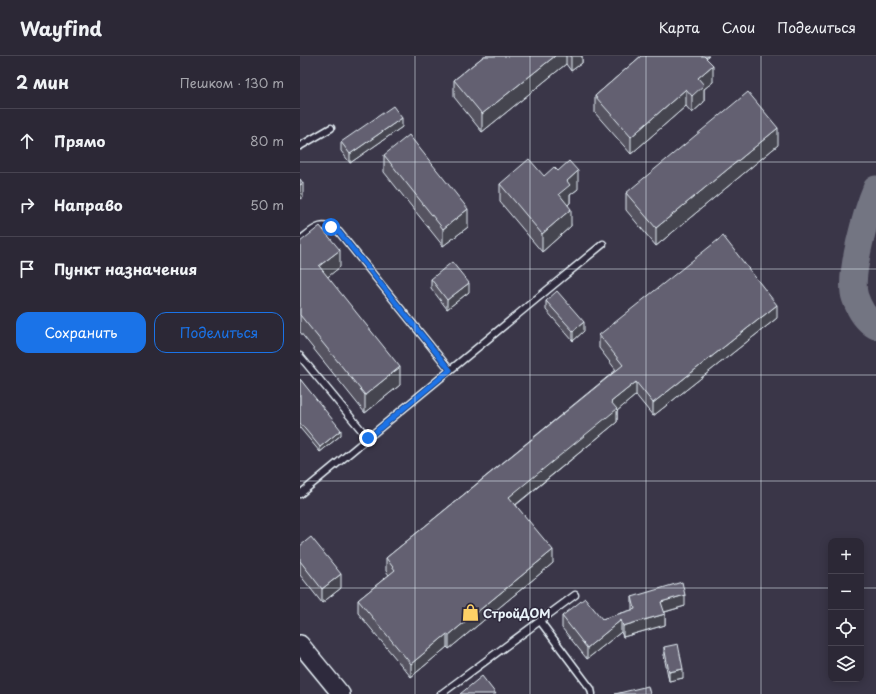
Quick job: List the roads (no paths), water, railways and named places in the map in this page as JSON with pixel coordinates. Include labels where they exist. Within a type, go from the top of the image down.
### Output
[{"type":"street","points":[[300,644],[341,694]]},
{"type":"lane","points":[[300,146],[331,128]]},
{"type":"lane","points":[[300,240],[316,228],[324,226],[331,227],[339,232],[450,370]]},
{"type":"lane","points":[[300,494],[603,244]]},
{"type":"lane","points":[[300,356],[368,438]]},
{"type":"lane","points":[[441,694],[575,595]]},
{"type":"lane","points":[[540,621],[591,689],[592,694]]},
{"type":"waterway","points":[[876,189],[868,212],[856,259],[854,274],[855,297],[866,317],[876,326]]},
{"type":"place","name":"СтройДОМ","points":[[470,613]]}]
